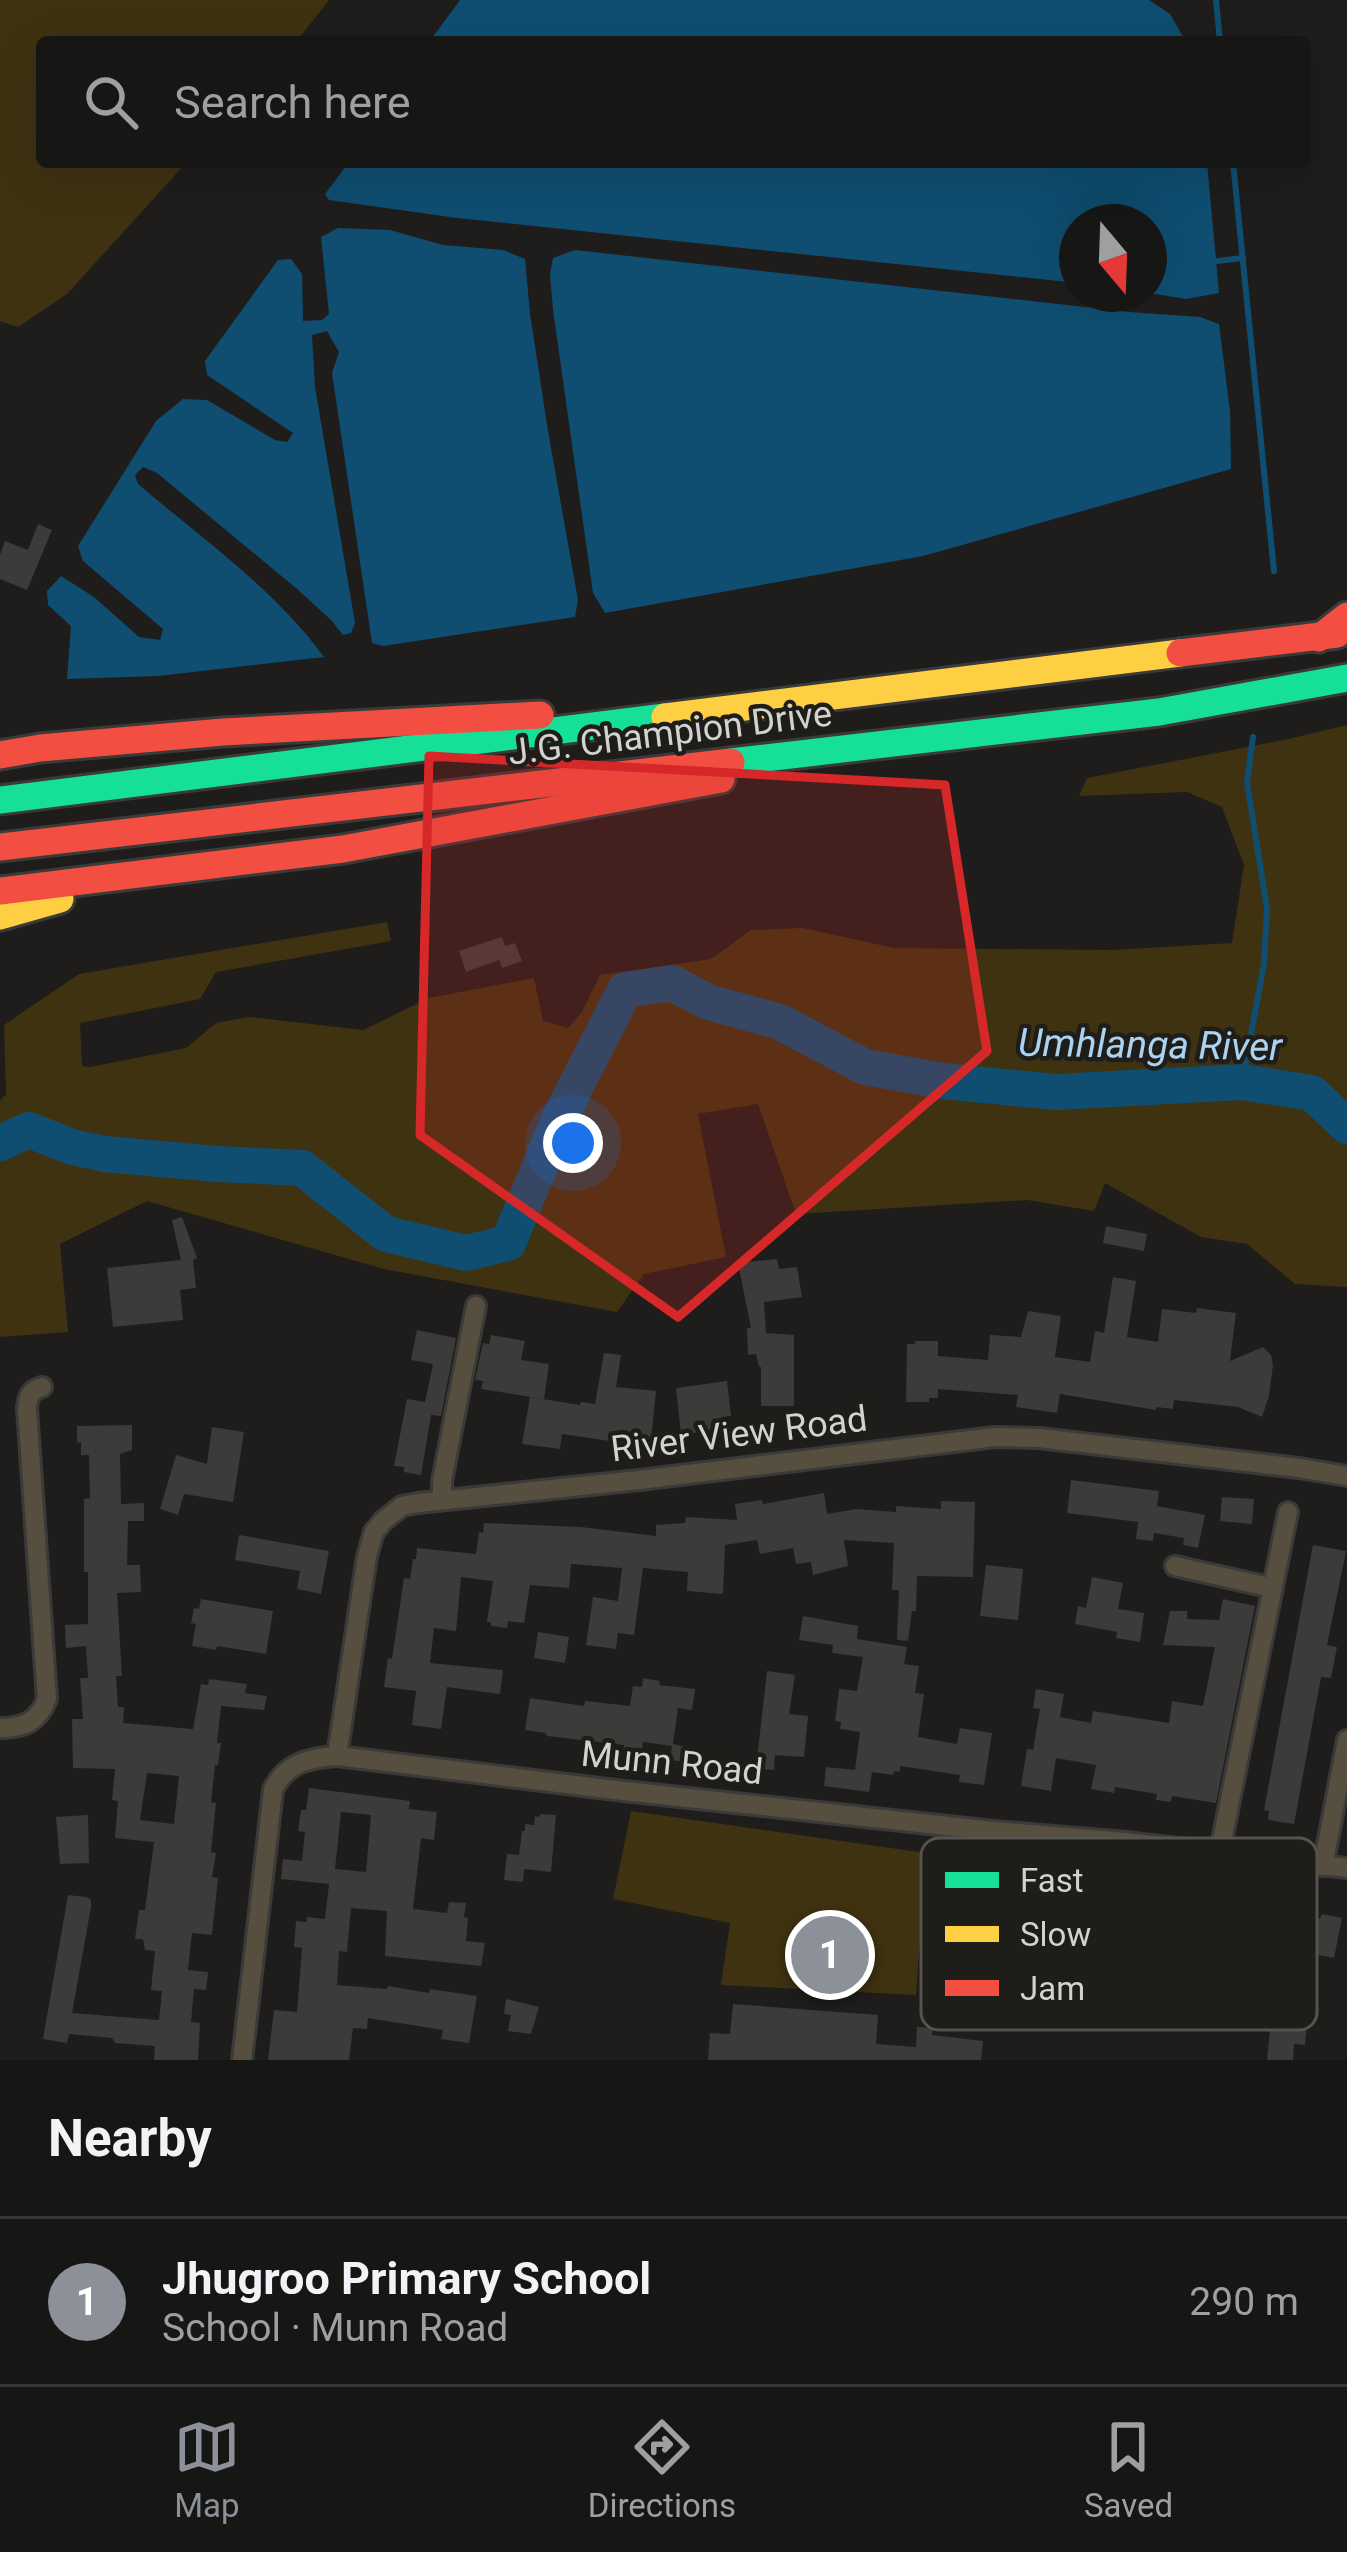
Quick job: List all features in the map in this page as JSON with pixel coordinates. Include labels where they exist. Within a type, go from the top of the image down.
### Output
[{"type":"main road","points":[[1333,635],[1347,616]]},
{"type":"main road","name":"J.G. Champion Drive","points":[[12,798],[1333,635]]},
{"type":"main road","name":"J.G. Champion Drive","points":[[0,848],[1159,712],[1347,678]]},
{"type":"main road","points":[[0,755],[223,732],[592,713],[644,718]]},
{"type":"main road","points":[[0,746],[40,748]]},
{"type":"main road","points":[[0,891],[343,849],[688,786],[787,756]]},
{"type":"main road","points":[[0,916],[133,877]]},
{"type":"street","points":[[442,1499],[476,1306]]},
{"type":"street","points":[[0,1728],[16,1728],[37,1719],[47,1699],[27,1408],[28,1396],[42,1387]]},
{"type":"street","name":"River View Road","points":[[337,1756],[374,1532],[402,1507],[995,1437],[1347,1476]]},
{"type":"street","points":[[1222,1838],[1288,1512]]},
{"type":"street","points":[[1175,1566],[1273,1588]]},
{"type":"street","points":[[1322,1866],[1347,1740]]},
{"type":"street","name":"Munn Road","points":[[242,2060],[273,1790],[279,1776],[311,1758],[337,1756],[624,1792],[1079,1838]]},
{"type":"street","name":"Munn Road","points":[[1317,1865],[1347,1868]]},
{"type":"highlighted area","points":[[429,756],[945,785],[987,1051],[678,1317],[420,1135]]},
{"type":"shaded area","points":[[0,0],[329,0],[301,36],[36,36],[36,168],[182,168],[67,294],[18,327],[0,321]]},
{"type":"shaded area","points":[[1347,725],[1347,1287],[1295,1284],[1247,1244],[1201,1237],[1105,1183],[1094,1211],[1027,1200],[796,1214],[758,1104],[698,1114],[726,1257],[644,1274],[617,1312],[384,1269],[147,1201],[60,1244],[68,1332],[0,1337],[4,1025],[79,974],[387,922],[391,941],[216,972],[200,999],[80,1023],[82,1066],[90,1067],[186,1048],[216,1023],[249,1017],[363,1030],[429,998],[534,978],[543,1021],[568,1028],[582,1012],[600,975],[711,959],[751,930],[803,928],[894,948],[1112,950],[1232,943],[1244,865],[1222,807],[1187,792],[1079,796],[1087,778]]},
{"type":"shaded area","points":[[631,1811],[921,1852],[916,1995],[721,1985],[730,1923],[613,1899]]},
{"type":"water","points":[[460,0],[1149,0],[1170,14],[1183,36],[433,36]]},
{"type":"water","points":[[344,168],[1208,168],[1219,293],[1186,299],[1167,296],[1167,204],[1059,204],[1059,281],[457,218],[329,200],[325,194]]},
{"type":"water","points":[[338,228],[390,230],[443,245],[503,250],[525,259],[548,431],[578,600],[575,617],[383,646],[372,643],[332,373],[339,352],[327,331],[312,335],[315,387],[355,623],[351,633],[343,635],[296,588],[157,473],[143,467],[135,475],[138,484],[260,586],[324,657],[158,676],[67,679],[71,626],[48,605],[47,591],[61,576],[94,597],[139,637],[160,640],[163,629],[83,561],[78,546],[156,421],[183,399],[207,400],[275,440],[287,442],[293,433],[207,375],[205,361],[278,260],[291,259],[302,274],[303,321],[322,320],[329,314],[321,237]]},
{"type":"water","points":[[575,250],[1059,304],[1059,312],[1200,317],[1219,324],[1230,411],[1231,469],[923,556],[605,613],[593,593],[553,310],[553,258]]},
{"type":"building","points":[[38,524],[52,530],[27,590],[0,579],[0,555],[5,541],[28,550]]},
{"type":"building","points":[[502,937],[505,946],[515,943],[522,961],[502,968],[499,960],[466,972],[459,951]]},
{"type":"building","points":[[182,1217],[197,1258],[193,1260],[196,1288],[180,1290],[183,1320],[113,1327],[107,1268],[181,1260],[172,1220]]},
{"type":"building","points":[[1106,1226],[1147,1234],[1144,1251],[1103,1243]]},
{"type":"building","points":[[777,1259],[779,1269],[797,1267],[802,1297],[764,1302],[766,1333],[794,1335],[794,1406],[761,1406],[761,1367],[756,1354],[748,1355],[747,1328],[751,1328],[738,1263]]},
{"type":"building","points":[[1113,1277],[1136,1281],[1127,1337],[1158,1342],[1162,1309],[1236,1313],[1230,1361],[1263,1347],[1271,1355],[1269,1396],[1262,1417],[1238,1407],[1174,1400],[1173,1409],[1156,1410],[1060,1394],[1057,1413],[1016,1407],[1018,1395],[938,1389],[938,1398],[929,1398],[929,1402],[906,1402],[907,1344],[938,1341],[938,1356],[988,1360],[990,1335],[1021,1337],[1028,1311],[1061,1316],[1055,1357],[1090,1362],[1095,1331],[1104,1333]]},
{"type":"building","points":[[417,1330],[456,1338],[441,1416],[431,1415],[421,1475],[394,1466],[407,1399],[425,1402],[433,1364],[411,1360]]},
{"type":"building","points":[[491,1335],[525,1341],[521,1360],[549,1364],[544,1399],[481,1389],[483,1381],[475,1380],[483,1343],[489,1344]]},
{"type":"building","points":[[604,1353],[621,1355],[616,1387],[656,1391],[651,1440],[638,1438],[637,1445],[562,1434],[560,1449],[522,1444],[530,1397],[595,1404]]},
{"type":"building","points":[[727,1381],[731,1416],[721,1417],[722,1430],[681,1434],[676,1388]]},
{"type":"building","points":[[132,1425],[132,1450],[120,1454],[121,1504],[144,1503],[144,1521],[128,1521],[127,1565],[140,1565],[141,1592],[117,1593],[122,1676],[116,1676],[123,1723],[193,1729],[201,1684],[208,1685],[209,1679],[247,1684],[245,1693],[267,1696],[264,1710],[221,1706],[217,1743],[221,1743],[211,1802],[216,1803],[212,1877],[218,1878],[212,1935],[192,1933],[188,1970],[208,1972],[206,1990],[194,1989],[191,2022],[200,2023],[198,2060],[154,2060],[155,2046],[115,2043],[112,2038],[69,2034],[67,2043],[43,2039],[68,1895],[91,1900],[72,2013],[159,2020],[162,1991],[151,1990],[155,1951],[145,1950],[143,1939],[135,1939],[139,1910],[145,1910],[154,1842],[115,1838],[115,1769],[73,1768],[72,1719],[83,1719],[80,1678],[88,1678],[86,1646],[66,1648],[65,1625],[88,1624],[84,1499],[90,1498],[89,1455],[81,1455],[77,1426]],"holes":[[[147,1773],[179,1776],[174,1824],[140,1820]]]},
{"type":"building","points":[[212,1427],[244,1432],[233,1502],[184,1494],[178,1515],[160,1509],[176,1455],[207,1464]]},
{"type":"building","points":[[1071,1480],[1159,1491],[1157,1506],[1205,1515],[1198,1548],[1183,1545],[1184,1538],[1154,1533],[1153,1541],[1136,1539],[1138,1522],[1067,1513]]},
{"type":"building","points":[[824,1493],[827,1514],[857,1509],[896,1512],[896,1506],[941,1509],[941,1501],[975,1502],[973,1577],[917,1576],[916,1611],[912,1611],[908,1641],[897,1640],[894,1543],[844,1540],[848,1566],[813,1575],[811,1562],[796,1564],[793,1548],[760,1554],[757,1540],[725,1545],[723,1594],[687,1591],[688,1572],[643,1568],[634,1635],[618,1633],[616,1649],[586,1645],[593,1597],[618,1601],[622,1568],[571,1564],[569,1588],[530,1585],[524,1623],[508,1621],[507,1628],[487,1622],[493,1581],[461,1577],[456,1631],[434,1628],[430,1663],[503,1670],[500,1694],[447,1687],[441,1729],[412,1725],[416,1691],[384,1687],[404,1578],[410,1579],[417,1548],[476,1554],[484,1523],[656,1536],[656,1525],[685,1523],[686,1517],[737,1520],[735,1504]]},
{"type":"building","points":[[1222,1497],[1254,1499],[1252,1524],[1220,1521]]},
{"type":"building","points":[[239,1535],[329,1551],[321,1594],[297,1589],[300,1571],[235,1560]]},
{"type":"building","points":[[1313,1545],[1346,1551],[1327,1645],[1337,1647],[1331,1678],[1321,1677],[1294,1824],[1268,1820],[1269,1811],[1264,1810]]},
{"type":"building","points":[[986,1565],[1023,1569],[1018,1620],[980,1616]]},
{"type":"building","points":[[1092,1577],[1123,1583],[1118,1609],[1144,1613],[1140,1642],[1075,1624],[1078,1606],[1086,1608]]},
{"type":"building","points":[[201,1599],[273,1611],[266,1654],[192,1646],[196,1624],[191,1623]]},
{"type":"building","points":[[1223,1599],[1255,1606],[1216,1803],[1172,1796],[1171,1802],[1156,1800],[1157,1794],[1115,1787],[1114,1793],[1091,1789],[1096,1765],[1056,1758],[1051,1791],[1021,1786],[1040,1709],[1033,1708],[1036,1689],[1064,1694],[1060,1717],[1091,1723],[1093,1711],[1169,1723],[1172,1701],[1203,1706],[1215,1647],[1163,1645],[1170,1611],[1187,1611],[1187,1619],[1219,1620]]},
{"type":"building","points":[[803,1616],[858,1626],[857,1639],[907,1647],[904,1664],[919,1666],[915,1693],[924,1694],[918,1737],[957,1744],[960,1728],[992,1733],[984,1785],[959,1782],[960,1775],[900,1766],[900,1772],[893,1775],[872,1772],[869,1792],[824,1786],[826,1767],[855,1770],[860,1732],[840,1729],[841,1722],[835,1721],[839,1689],[857,1691],[863,1657],[832,1653],[833,1645],[799,1640]]},
{"type":"building","points":[[538,1632],[569,1637],[565,1663],[534,1658]]},
{"type":"building","points":[[767,1671],[795,1675],[789,1714],[808,1716],[804,1757],[775,1755],[774,1770],[756,1768]]},
{"type":"building","points":[[643,1678],[695,1689],[692,1710],[678,1708],[673,1744],[687,1747],[685,1762],[670,1760],[672,1746],[643,1742],[639,1768],[621,1766],[624,1745],[525,1730],[530,1698],[584,1706],[585,1701],[630,1706],[633,1686],[642,1687]]},
{"type":"building","points":[[309,1788],[410,1801],[409,1809],[437,1812],[434,1840],[421,1838],[413,1909],[447,1913],[449,1902],[466,1903],[466,1941],[485,1943],[481,1966],[385,1956],[387,1911],[351,1908],[347,1952],[339,1951],[337,1985],[477,1996],[469,2043],[441,2039],[443,2030],[368,2018],[367,2029],[353,2028],[349,2060],[268,2060],[274,2010],[297,2012],[302,1948],[294,1947],[296,1921],[325,1919],[329,1884],[281,1879],[283,1859],[302,1861],[305,1832],[298,1831],[301,1810],[306,1810]],"holes":[[[341,1812],[371,1815],[366,1872],[335,1869]]]},
{"type":"building","points":[[540,1814],[556,1815],[551,1872],[524,1869],[523,1882],[504,1880],[507,1854],[519,1855],[525,1824],[534,1825]]},
{"type":"building","points":[[88,1815],[89,1863],[60,1864],[56,1817]]},
{"type":"building","points":[[1322,1914],[1342,1918],[1334,1958],[1317,1955],[1317,1918]]},
{"type":"building","points":[[506,1999],[539,2007],[531,2034],[508,2031],[511,2015],[504,2014]]},
{"type":"building","points":[[733,2004],[878,2015],[876,2044],[916,2047],[917,2027],[933,2030],[932,2035],[983,2041],[981,2060],[708,2060],[710,2033],[730,2034]]},
{"type":"building","points":[[1270,2030],[1306,2030],[1305,2045],[1294,2044],[1293,2060],[1267,2060]]},
{"type":"waterway","points":[[1216,0],[1219,36]]},
{"type":"waterway","points":[[1234,168],[1274,571]]},
{"type":"waterway","points":[[1217,261],[1243,258]]},
{"type":"waterway","points":[[1242,1082],[1264,964],[1267,909],[1247,782],[1253,737]]},
{"type":"waterway","name":"Umhlanga River","points":[[0,1143],[29,1130],[104,1154],[302,1168],[386,1234],[466,1253],[508,1243],[561,1115],[625,990],[672,983],[708,1002],[780,1022],[865,1067],[943,1081],[1056,1092],[1242,1082],[1312,1093],[1347,1126]]},
{"type":"traffic: fast","points":[[731,762],[1159,712],[1347,678]]},
{"type":"traffic: fast","points":[[0,800],[665,717]]},
{"type":"traffic: slow","points":[[665,717],[1180,653]]},
{"type":"traffic: slow","points":[[0,916],[60,899]]},
{"type":"traffic: jam","points":[[1319,638],[1347,616]]},
{"type":"traffic: jam","points":[[1180,653],[1337,634]]},
{"type":"traffic: jam","points":[[0,755],[223,732],[540,715]]},
{"type":"traffic: jam","points":[[0,847],[731,762]]},
{"type":"traffic: jam","points":[[0,891],[343,849],[721,779]]},
{"type":"place","name":"Jhugroo Primary School","points":[[830,1955]]}]
